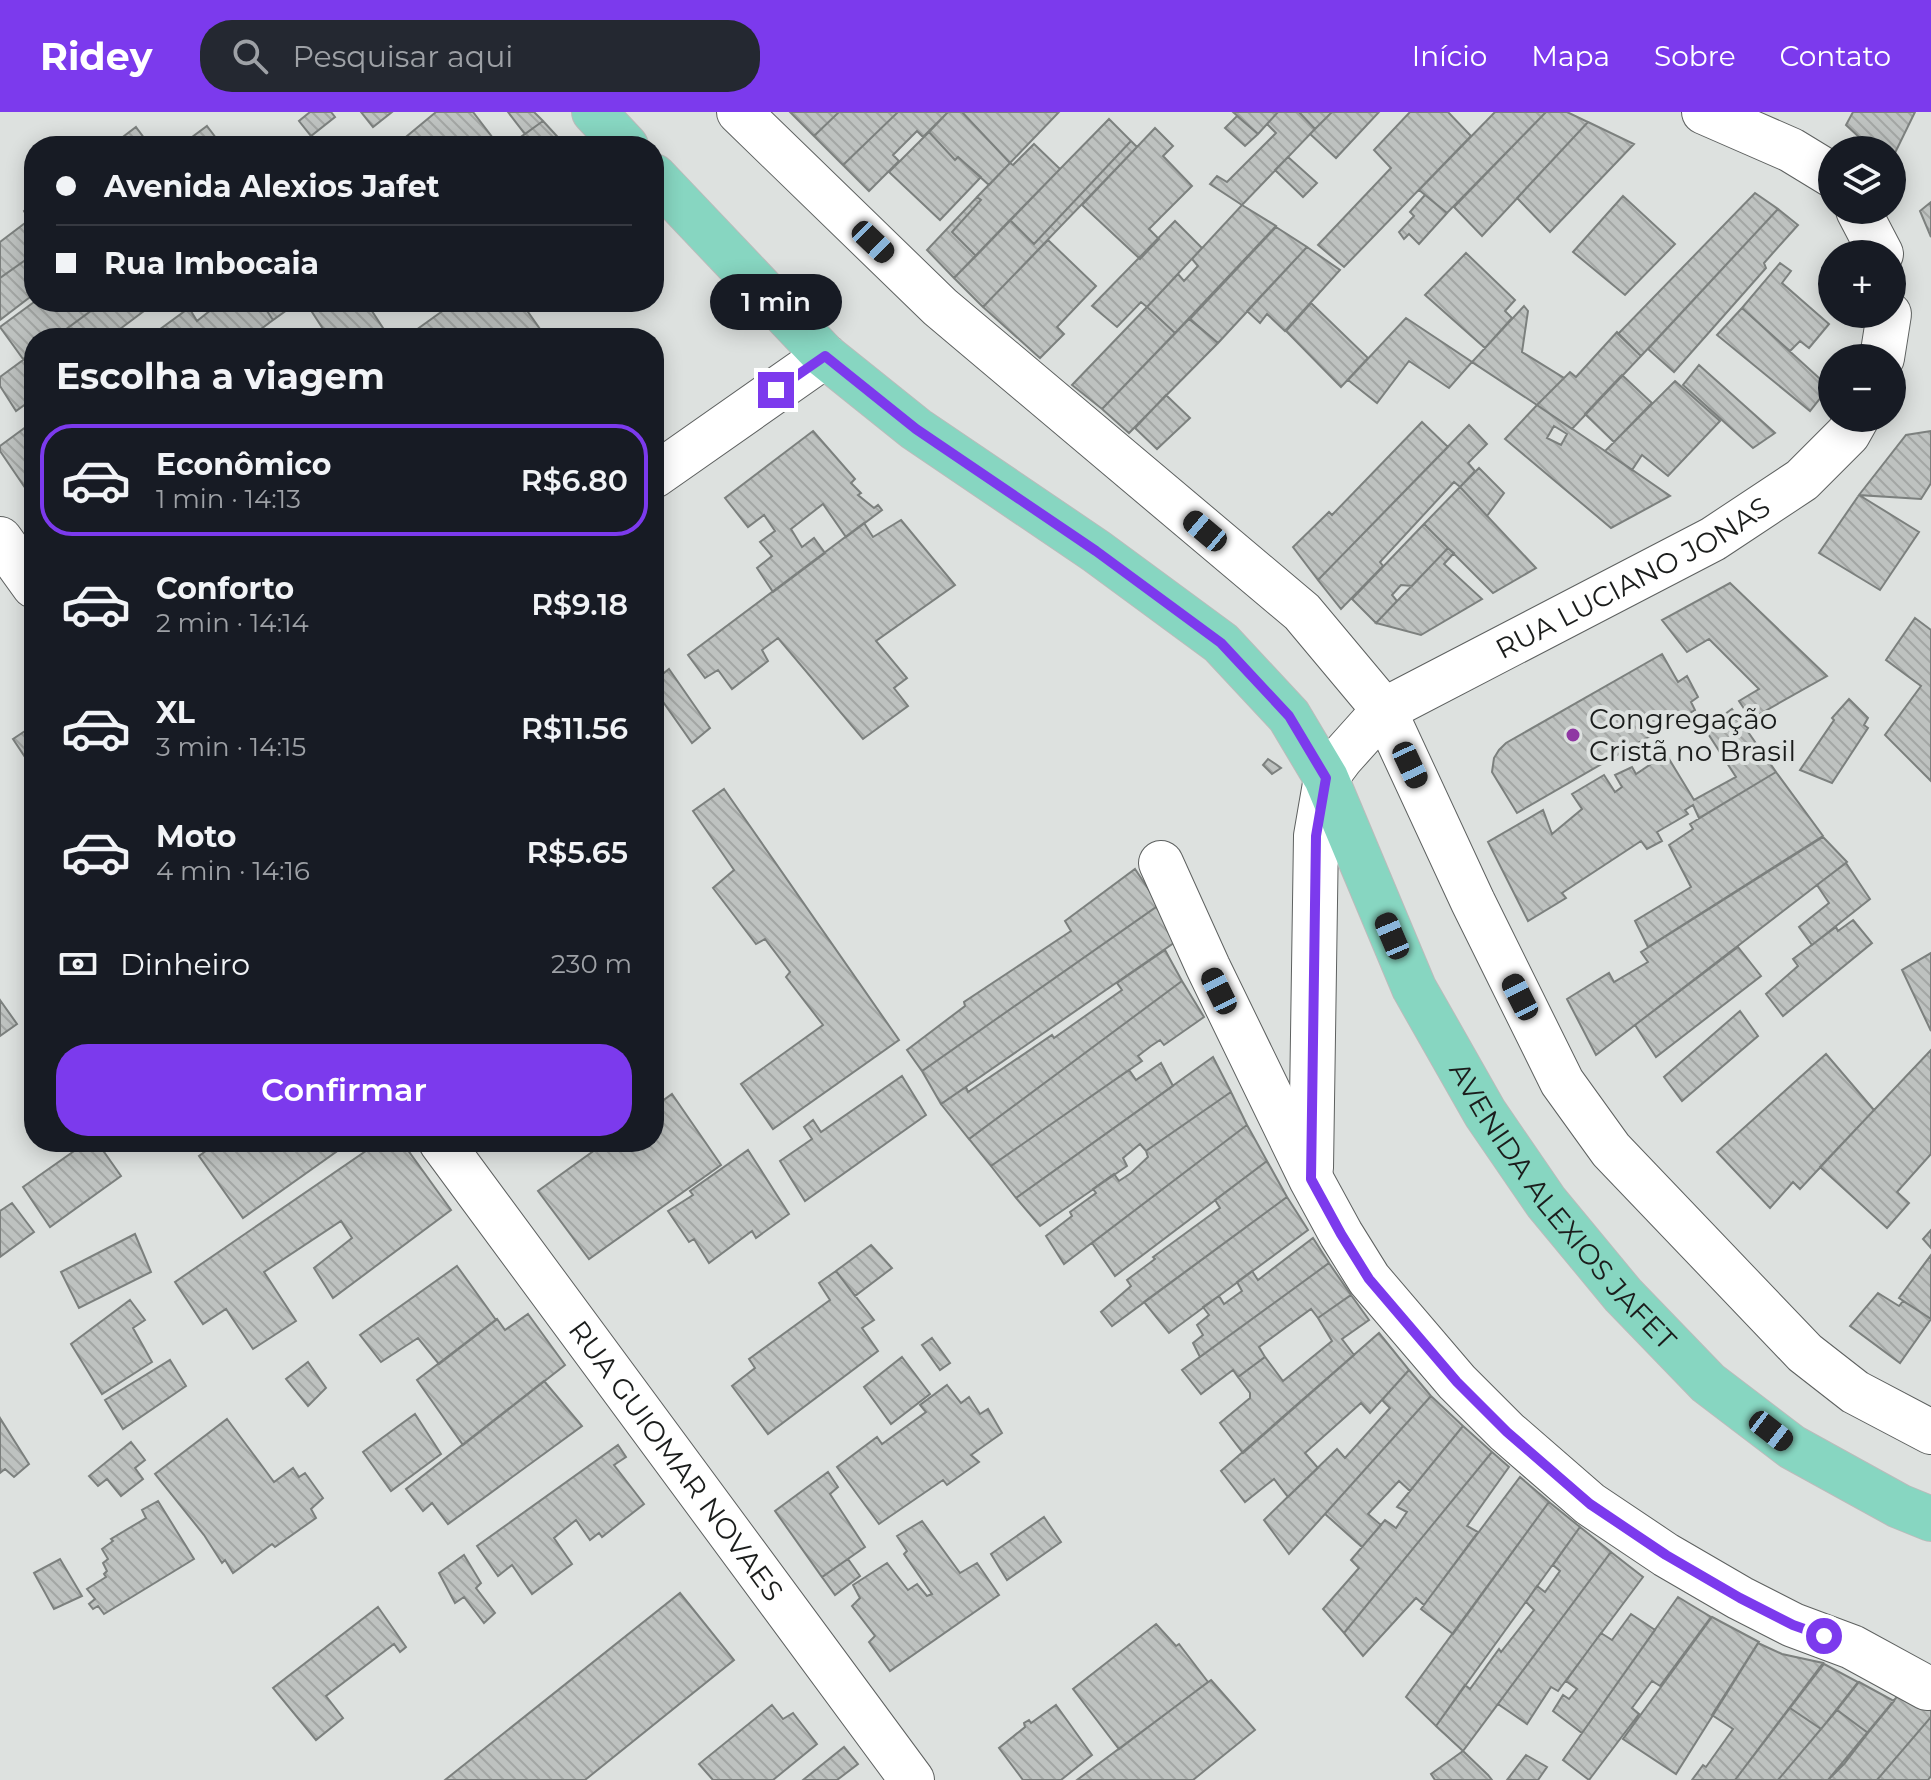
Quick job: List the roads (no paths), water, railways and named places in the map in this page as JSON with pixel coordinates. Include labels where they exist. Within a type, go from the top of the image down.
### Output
[{"type":"main road","points":[[594,112],[617,136]]},
{"type":"main road","name":"AVENIDA ALEXIOS JAFET","points":[[664,187],[825,356],[916,429],[1096,551],[1221,643],[1289,716],[1326,778],[1414,988],[1485,1113],[1546,1202],[1623,1295],[1708,1383],[1792,1447],[1899,1506],[1931,1519]]},
{"type":"street","points":[[739,112],[940,307],[1302,612],[1384,710],[1473,902],[1562,1082],[1611,1150],[1805,1353],[1855,1392],[1931,1432]]},
{"type":"street","points":[[1704,112],[1791,150],[1818,166]]},
{"type":"street","points":[[664,469],[825,356]]},
{"type":"street","name":"RUA LUCIANO JONAS","points":[[1384,710],[1713,539],[1802,480],[1849,432]]},
{"type":"street","points":[[0,539],[24,572]]},
{"type":"street","points":[[1311,1179],[1316,836],[1326,778],[1384,710]]},
{"type":"street","points":[[1161,863],[1311,1179],[1369,1279],[1457,1382],[1507,1432],[1590,1504],[1666,1555],[1740,1598],[1793,1625],[1852,1647],[1927,1688]]},
{"type":"street","name":"RUA GUIOMAR NOVAES","points":[[448,1152],[912,1780]]},
{"type":"place","name":"Congregação Cristã no Brasil","points":[[1573,735]]}]
